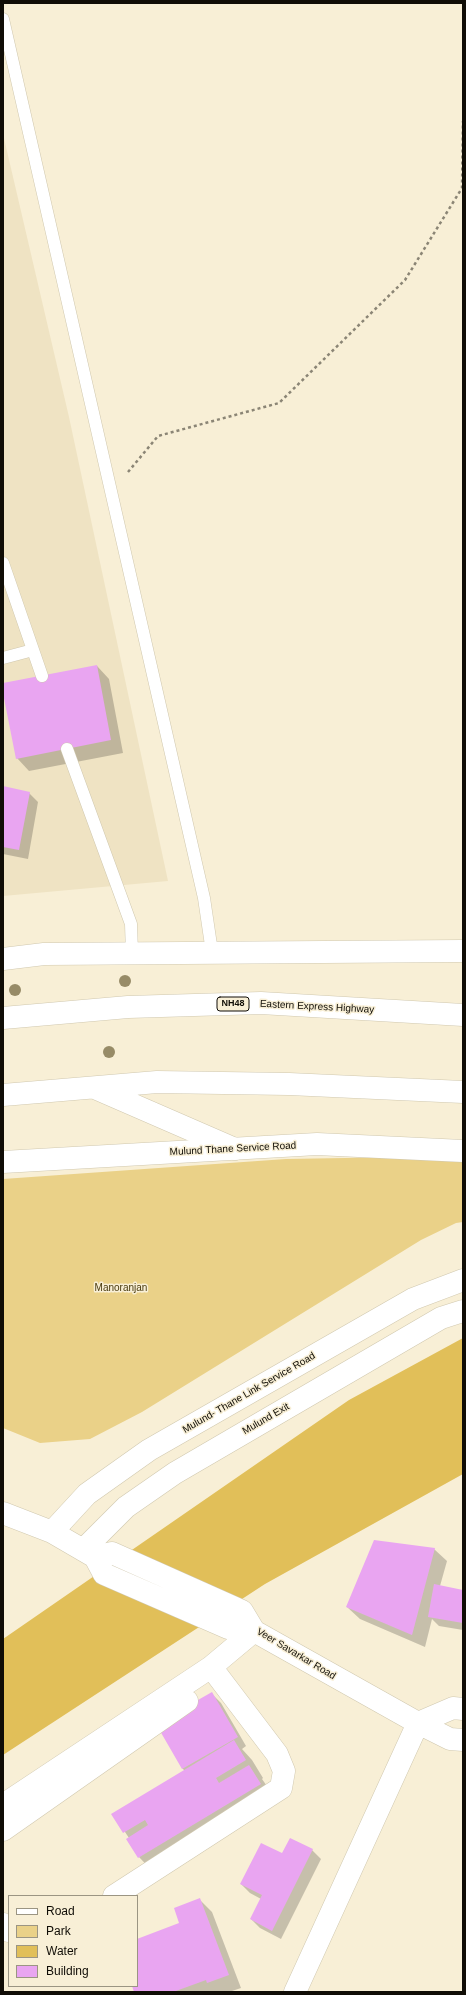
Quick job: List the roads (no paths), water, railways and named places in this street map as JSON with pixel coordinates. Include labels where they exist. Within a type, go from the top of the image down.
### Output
[{"type":"main road","points":[[3,959],[44,954],[463,951]]},
{"type":"main road","name":"Eastern Express Highway","points":[[3,1018],[128,1007],[261,1003],[463,1015]]},
{"type":"main road","points":[[3,1095],[157,1082],[289,1084],[463,1092]]},
{"type":"main road","points":[[94,1088],[235,1149]]},
{"type":"main road","name":"Mulund Thane Service Road","points":[[3,1162],[317,1144],[463,1151]]},
{"type":"main road","name":"Mulund- Thane Link Service Road","points":[[52,1532],[87,1494],[149,1450],[413,1299],[463,1280]]},
{"type":"main road","name":"Mulund Exit","points":[[99,1559],[126,1507],[175,1473],[441,1318],[463,1311]]},
{"type":"main road","points":[[3,1513],[52,1532],[228,1628],[254,1631]]},
{"type":"main road","name":"Veer Savarkar Road","points":[[99,1559],[242,1611],[254,1631],[418,1723],[450,1739],[463,1740]]},
{"type":"main road","points":[[3,1830],[215,1673],[254,1631]]},
{"type":"main road","points":[[3,1806],[215,1673]]},
{"type":"main road","points":[[116,1895],[281,1788],[284,1770],[277,1754],[215,1673]]},
{"type":"main road","points":[[295,1992],[418,1723],[453,1708],[463,1709]]},
{"type":"lane","points":[[3,19],[204,898],[212,952]]},
{"type":"lane","points":[[3,563],[42,676]]},
{"type":"lane","points":[[3,658],[33,650]]},
{"type":"lane","points":[[67,749],[132,924],[132,953]]},
{"type":"water","points":[[463,1338],[463,1474],[265,1584],[3,1755],[3,1639],[349,1400]]},
{"type":"park label","name":"Manoranjan","points":[[121,1288]]}]
